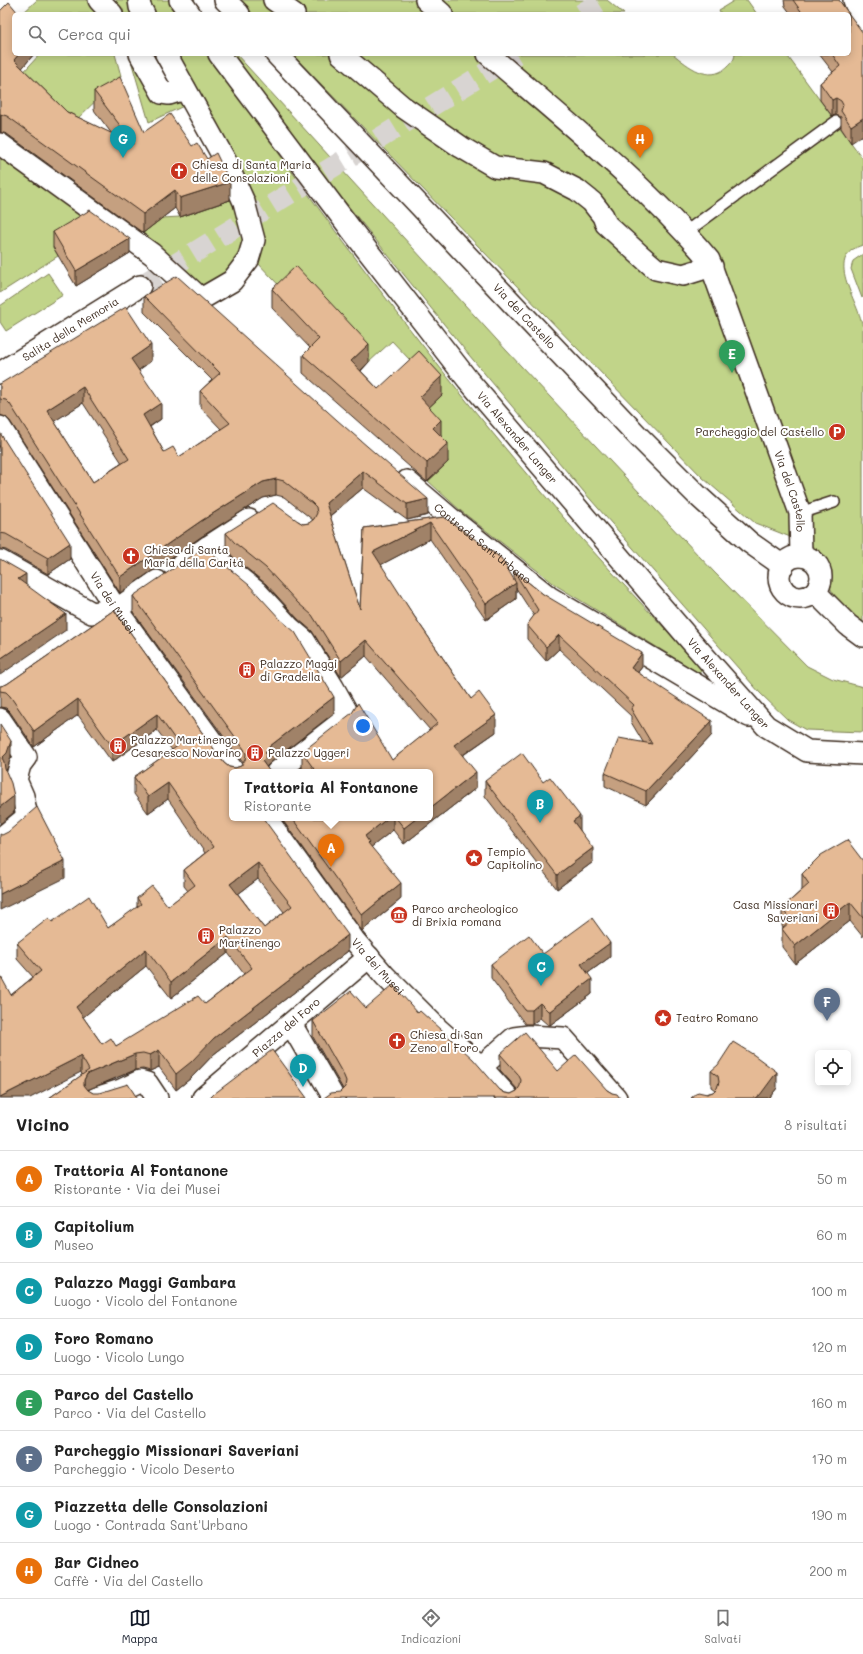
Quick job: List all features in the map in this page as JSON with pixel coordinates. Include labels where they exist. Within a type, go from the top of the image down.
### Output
[{"type":"street","points":[[99,0],[110,12]]},
{"type":"street","points":[[139,0],[143,12]]},
{"type":"street","points":[[180,0],[189,12]]},
{"type":"street","points":[[226,0],[237,12]]},
{"type":"street","points":[[274,0],[291,12]]},
{"type":"street","points":[[426,0],[440,12]]},
{"type":"street","points":[[854,0],[863,24]]},
{"type":"street","points":[[141,56],[162,93],[170,94],[185,89]]},
{"type":"street","points":[[167,56],[225,160],[244,202],[254,240],[248,260],[232,281],[201,299]]},
{"type":"street","name":"Via Alexander Langer","points":[[221,56],[353,232],[468,380],[691,641],[766,726],[807,751],[863,754]]},
{"type":"street","name":"Via del Castello","points":[[278,56],[643,442],[697,496],[749,542],[792,561],[809,558],[815,563],[820,570],[820,582],[815,592],[808,597],[799,598],[791,596],[784,590],[780,583],[780,574],[792,561],[800,513],[709,260],[686,232],[650,196],[490,56]]},
{"type":"street","points":[[343,56],[403,107],[462,147],[495,167],[544,173],[577,190],[592,202],[603,216],[606,224],[656,269],[683,275],[712,266]]},
{"type":"street","points":[[0,144],[152,254],[219,314]]},
{"type":"street","name":"Salita della Memoria","points":[[0,373],[140,286]]},
{"type":"street","name":"Via dei Musei","points":[[0,427],[116,609],[232,769]]},
{"type":"street","name":"Contrada Sant'Urbano","points":[[390,466],[456,523],[549,596],[766,726]]},
{"type":"street","points":[[84,632],[207,547],[263,512]]},
{"type":"street","points":[[207,547],[227,568],[257,592],[290,628],[304,640],[333,686],[347,712],[344,720],[281,769]]},
{"type":"street","points":[[0,561],[92,613],[116,609]]},
{"type":"street","points":[[815,592],[848,625],[863,636]]},
{"type":"street","points":[[0,719],[26,757],[20,765],[16,780],[23,796],[27,817],[0,839]]},
{"type":"street","name":"Via dei Musei","points":[[268,821],[354,940],[385,976],[439,1030],[481,1067],[509,1098]]},
{"type":"street","name":"Piazza del Foro","points":[[203,1098],[370,957]]},
{"type":"street","points":[[291,1024],[334,1098]]},
{"type":"street","points":[[481,1067],[514,1038],[529,1036],[563,1038],[616,1098]]},
{"type":"street","points":[[96,1098],[140,1082],[147,1083],[157,1098]]},
{"type":"lane","points":[[686,232],[836,122]]},
{"type":"lane","points":[[800,513],[834,502]]},
{"type":"green space","points":[[37,0],[86,0],[97,12],[24,12]]},
{"type":"green space","points":[[113,0],[133,0],[136,12],[117,12]]},
{"type":"green space","points":[[146,0],[173,0],[180,12],[150,12]]},
{"type":"green space","points":[[240,0],[607,0],[622,12],[251,12]]},
{"type":"green space","points":[[735,0],[747,0],[756,12],[720,12],[719,10]]},
{"type":"green space","points":[[38,56],[116,56],[121,76],[70,126],[19,77]]},
{"type":"green space","points":[[130,56],[161,56],[188,104],[149,122]]},
{"type":"green space","points":[[174,56],[210,56],[336,232],[470,405],[580,537],[703,670],[699,673],[557,586],[461,511],[428,481],[448,462],[420,416],[442,394],[392,341],[369,362],[287,294],[257,262]]},
{"type":"green space","points":[[227,56],[238,56],[506,350],[714,572],[807,666],[833,679],[863,687],[863,732],[806,730],[788,720],[760,693],[584,492],[469,355]]},
{"type":"green space","points":[[294,56],[676,56],[692,68],[706,74],[713,74],[720,72],[727,67],[734,56],[787,56],[863,159],[863,245],[851,251],[845,260],[844,271],[861,320],[863,331],[863,626],[835,597],[808,544],[755,523],[703,478]]},
{"type":"green space","points":[[0,152],[95,221],[53,247],[58,256],[0,293]]},
{"type":"green space","points":[[233,199],[248,240],[230,277],[203,286],[194,280],[142,233],[162,218],[180,217]]},
{"type":"green space","points":[[863,254],[862,298],[851,269],[853,261]]},
{"type":"green space","points":[[48,273],[63,295],[6,331],[0,322],[0,306]]},
{"type":"building","points":[[793,0],[839,0],[848,12],[802,12]]},
{"type":"building","points":[[9,2],[17,12],[12,12],[12,56],[17,56],[14,60],[67,112],[134,144],[94,91],[120,77],[144,132],[170,114],[192,146],[197,143],[207,159],[216,153],[230,182],[180,198],[175,190],[143,214],[7,116],[0,114],[0,11]]},
{"type":"building","points":[[851,17],[863,33],[863,118],[851,126],[841,111],[843,105],[841,101],[836,98],[832,100],[820,83],[840,66],[833,56],[851,56]]},
{"type":"building","points":[[90,210],[130,239],[76,271],[53,232]]},
{"type":"building","points":[[296,266],[369,344],[351,361],[378,389],[419,351],[442,376],[420,397],[441,420],[433,428],[448,443],[427,463],[303,355],[319,339],[272,289]]},
{"type":"building","points":[[177,276],[337,420],[428,499],[407,504],[363,471],[326,503],[360,609],[364,528],[444,517],[501,558],[516,583],[486,604],[430,523],[373,552],[414,616],[471,699],[479,692],[496,715],[454,745],[476,772],[433,806],[433,769],[314,769],[302,752],[352,713],[358,703],[392,760],[438,723],[366,640],[341,661],[312,615],[298,603],[266,568],[235,543],[226,533],[273,503],[303,524],[309,523],[314,519],[317,513],[316,507],[312,503],[284,481],[276,479],[263,482],[201,521],[120,577],[10,404],[6,400],[0,399],[0,384],[126,307],[151,345],[131,359],[161,403],[143,415],[164,452],[173,447],[179,457],[230,423],[200,391],[220,373],[144,296]],"holes":[[[83,387],[129,459],[93,482],[47,410]]]},
{"type":"building","points":[[0,433],[70,543],[48,558],[6,534],[0,533]]},
{"type":"building","points":[[205,547],[249,585],[281,620],[295,632],[334,697],[270,746],[266,751],[265,758],[262,761],[268,769],[229,769],[229,821],[265,821],[348,935],[214,1038],[191,1062],[176,1074],[159,1050],[150,1055],[143,1053],[135,1054],[87,1074],[84,1080],[84,1085],[93,1093],[99,1093],[128,1084],[137,1098],[49,1098],[89,1070],[81,1056],[0,1097],[0,975],[11,995],[41,971],[17,943],[49,918],[52,922],[89,896],[108,928],[141,904],[137,898],[152,886],[168,906],[195,885],[184,870],[213,847],[168,783],[148,797],[134,777],[179,745],[157,714],[112,746],[78,699],[34,731],[10,696],[6,692],[0,691],[0,686],[7,684],[114,610],[224,763],[229,767],[235,768],[241,766],[245,760],[246,754],[244,749],[133,596]],"holes":[[[258,863],[292,906],[264,928],[230,884]],[[228,937],[252,968],[205,1004],[198,996],[116,1046],[111,1038],[102,1044],[76,1007],[146,949],[171,982]]]},
{"type":"building","points":[[0,559],[26,574],[18,579],[66,614],[0,659]]},
{"type":"building","points":[[514,571],[543,594],[642,653],[631,668],[712,721],[646,791],[605,773],[619,738],[652,744],[631,709],[634,705],[559,635],[546,647],[527,625],[538,610]]},
{"type":"building","points":[[0,724],[11,741],[7,753],[2,758],[14,796],[0,807]]},
{"type":"building","points":[[522,753],[543,782],[550,777],[580,816],[573,821],[593,848],[557,875],[485,781]]},
{"type":"building","points":[[37,807],[65,861],[0,894],[0,834],[2,835],[8,832]]},
{"type":"building","points":[[294,821],[384,821],[365,836],[369,842],[368,843],[401,883],[362,915]]},
{"type":"building","points":[[398,821],[413,821],[404,828]]},
{"type":"building","name":"Casa Missionari Saveriani","points":[[847,840],[863,861],[863,918],[850,902],[795,946],[782,929],[791,921],[782,908],[809,884],[802,874],[821,855]]},
{"type":"building","points":[[592,918],[610,943],[581,964],[592,979],[550,1011],[548,1011],[540,1003],[532,1010],[525,1010],[491,964],[529,935],[543,954]]},
{"type":"building","points":[[393,985],[418,1013],[420,1011],[473,1059],[500,1090],[505,1093],[511,1094],[517,1091],[521,1080],[518,1074],[500,1054],[525,1032],[558,1071],[576,1055],[607,1090],[617,1094],[620,1098],[324,1098],[331,1093],[340,1092],[345,1087],[346,1081],[313,1021],[351,991],[366,1008]]},
{"type":"building","points":[[733,1042],[777,1072],[760,1095],[756,1098],[691,1098],[698,1092],[707,1094],[713,1092],[717,1088],[719,1082],[718,1076],[711,1071],[718,1065]]},
{"type":"building","points":[[272,1050],[307,1098],[210,1098],[214,1094]]},
{"type":"tunnel","points":[[584,12],[604,0]]},
{"type":"tunnel","points":[[140,286],[513,56]]},
{"type":"place","name":"Piazzetta delle Consolazioni","points":[[123,158]]},
{"type":"place","name":"Bar Cidneo","points":[[640,158]]},
{"type":"place","name":"Chiesa di Santa Maria delle Consolazioni","points":[[179,171]]},
{"type":"place","name":"Parco del Castello","points":[[732,373]]},
{"type":"place","name":"Parcheggio del Castello","points":[[837,432]]},
{"type":"place","name":"Chiesa di Santa Maria della Carità","points":[[131,556]]},
{"type":"place","name":"Palazzo Maggi di Gradella","points":[[247,670]]},
{"type":"place","name":"Palazzo Martinengo Cesaresco Novarino","points":[[118,746]]},
{"type":"place","name":"Palazzo Uggeri","points":[[255,753]]},
{"type":"place","name":"Capitolium","points":[[540,823]]},
{"type":"place","name":"Tempio Capitolino","points":[[474,858]]},
{"type":"place","name":"Trattoria Al Fontanone","points":[[331,867]]},
{"type":"place","name":"Casa Missionari Saveriani","points":[[831,911]]},
{"type":"place","name":"Parco archeologico di Brixia romana","points":[[399,915]]},
{"type":"place","name":"Palazzo Martinengo","points":[[206,936]]},
{"type":"place","name":"Palazzo Maggi Gambara","points":[[541,986]]},
{"type":"place","name":"Teatro Romano","points":[[663,1018]]},
{"type":"place","name":"Parcheggio Missionari Saveriani","points":[[827,1021]]},
{"type":"place","name":"Chiesa di San Zeno al Foro","points":[[397,1041]]},
{"type":"place","name":"Foro Romano","points":[[303,1087]]}]
